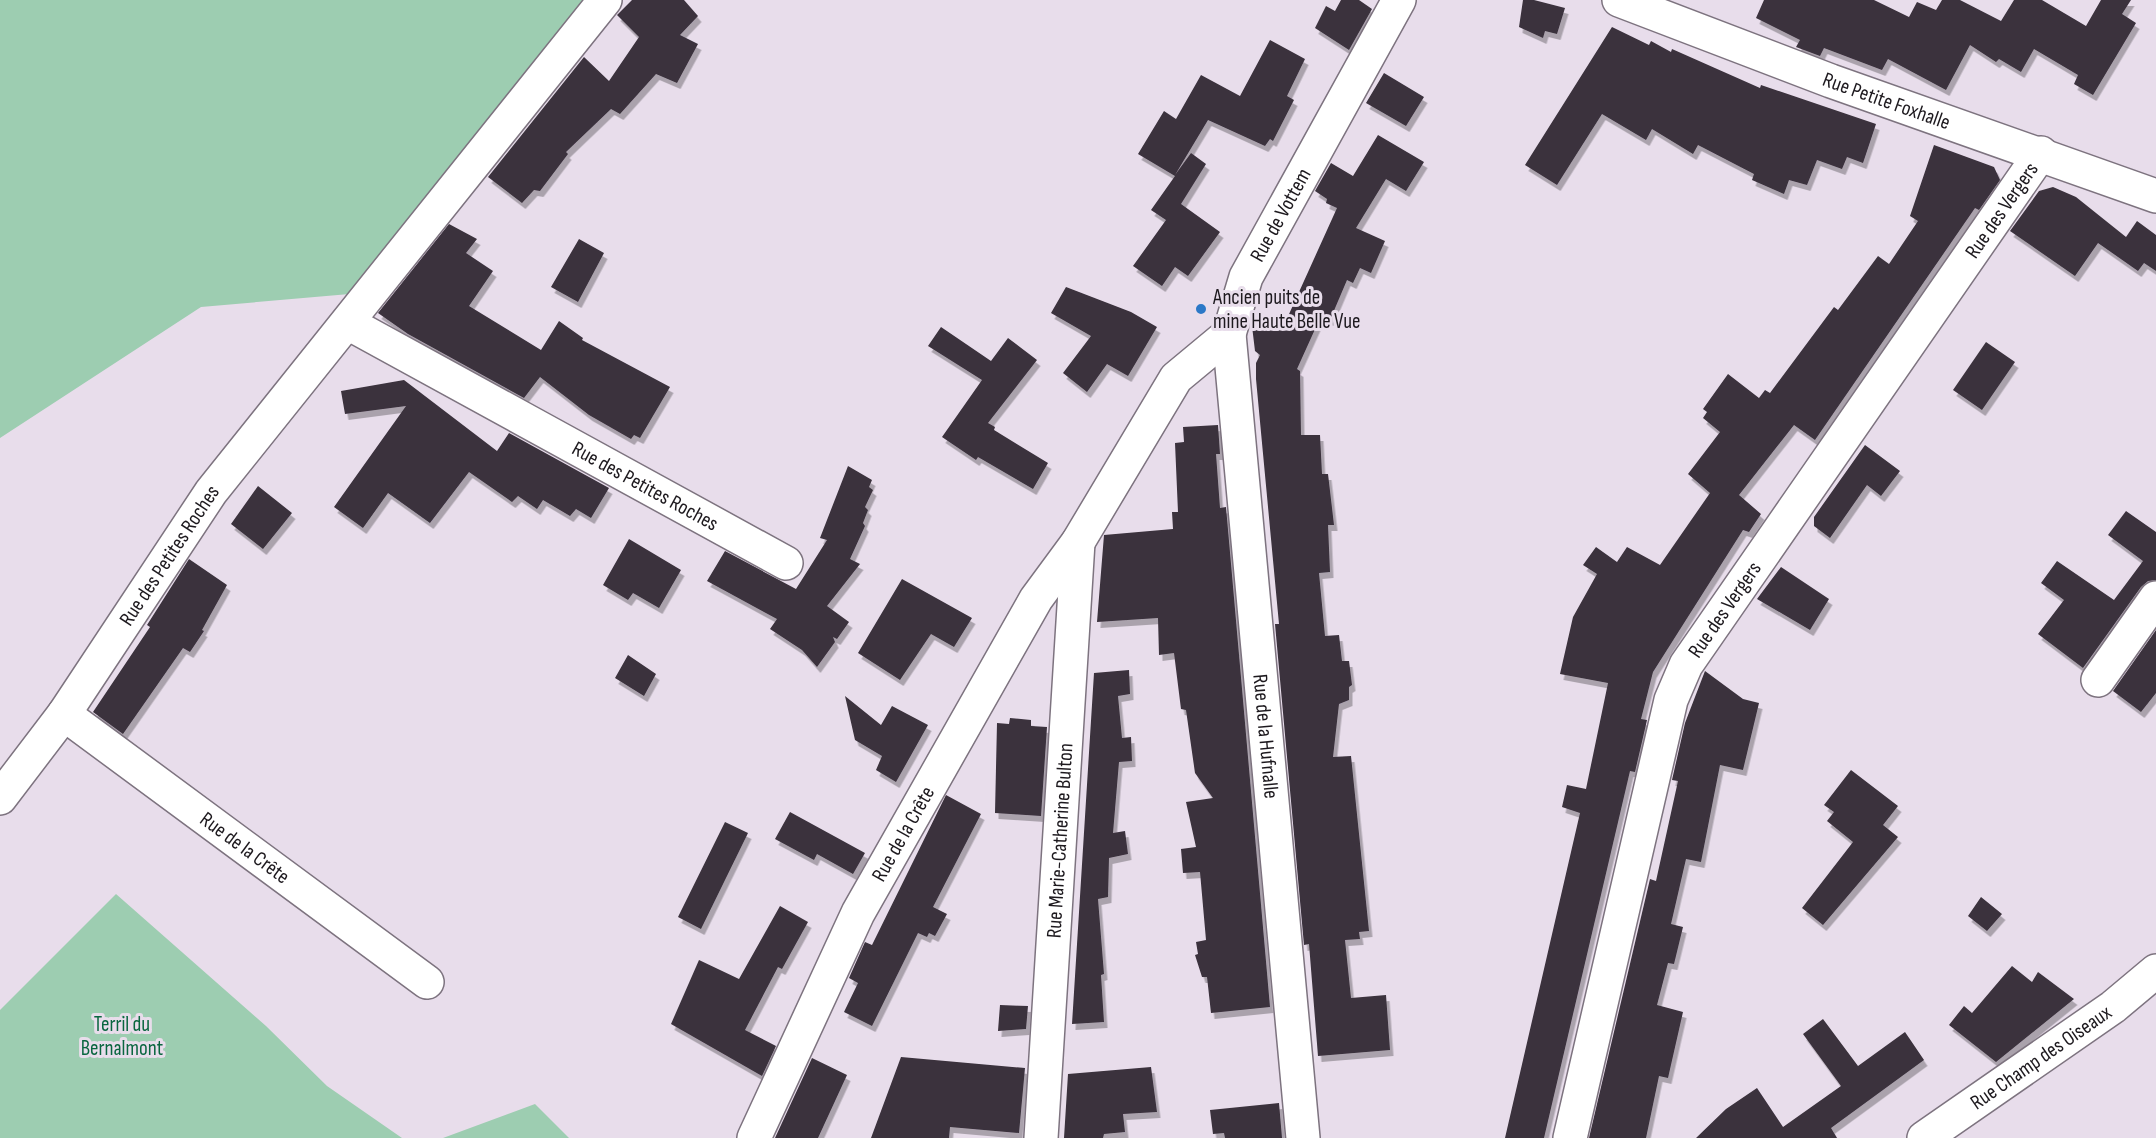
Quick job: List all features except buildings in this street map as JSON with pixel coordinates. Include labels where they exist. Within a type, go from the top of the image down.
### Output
[{"type":"street","name":"Rue des Petites Roches","points":[[0,798],[64,714],[211,492],[605,0]]},
{"type":"street","name":"Rue de Vottem","points":[[1229,334],[1246,277],[1399,0]]},
{"type":"street","name":"Rue Petite Foxhalle","points":[[1619,0],[1831,81],[2041,153],[2156,196]]},
{"type":"street","name":"Rue des Vergers","points":[[1570,1138],[1671,700],[1686,665],[2041,153]]},
{"type":"street","name":"Rue des Petites Roches","points":[[348,322],[786,563]]},
{"type":"street","points":[[1078,542],[1176,378],[1229,334]]},
{"type":"street","name":"Rue de la Hufnalle","points":[[1229,334],[1303,1138]]},
{"type":"street","name":"Rue de la Crête","points":[[754,1138],[858,913],[1036,599],[1078,542]]},
{"type":"street","name":"Rue Marie-Catherine Bulton","points":[[1041,1138],[1078,542]]},
{"type":"street","points":[[2098,680],[2156,598]]},
{"type":"street","name":"Rue de la Crête","points":[[64,714],[427,982]]},
{"type":"street","name":"Rue Champ des Oiseaux","points":[[1924,1138],[2113,1007],[2156,971]]},
{"type":"green space","points":[[0,0],[600,0],[361,293],[201,307],[0,438]]},
{"type":"green space","name":"Terril du Bernalmont","points":[[116,894],[266,1026],[327,1086],[402,1138],[0,1138],[0,1010]]},
{"type":"green space","points":[[535,1104],[569,1138],[443,1138]]},
{"type":"place","name":"Ancien puits de mine Haute Belle Vue","points":[[1201,309]]}]
